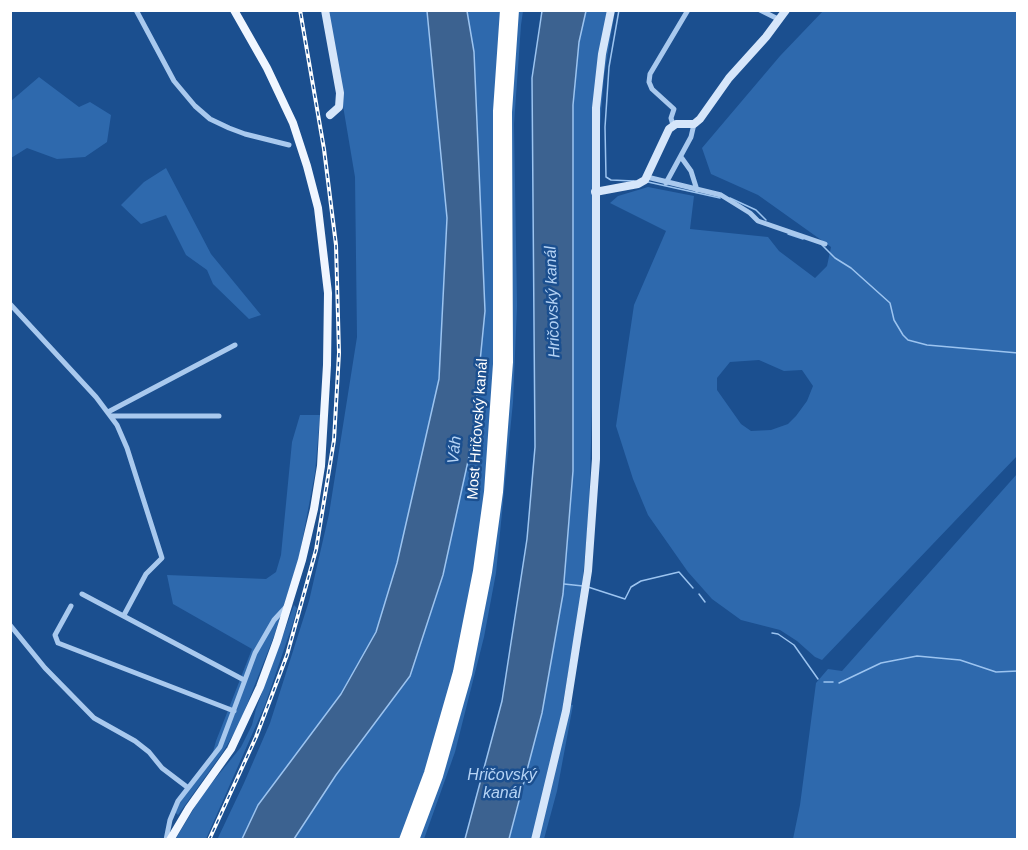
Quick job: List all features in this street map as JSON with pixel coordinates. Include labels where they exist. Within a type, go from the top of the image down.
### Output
[{"type":"highway","name":"Most Hričovský kanál","points":[[404,840],[429,773],[458,672],[478,571],[488,502],[498,364],[498,111],[505,10]]},
{"type":"highway","name":"Most Hričovský kanál","points":[[414,840],[438,776],[467,674],[485,583],[498,492],[508,362],[507,112],[514,10]]},
{"type":"main road","points":[[170,840],[240,731],[260,687],[289,604],[309,533],[321,466],[328,335],[326,265],[318,208],[293,123],[267,68],[234,10]]},
{"type":"main road","points":[[325,10],[340,93],[339,107],[330,115]]},
{"type":"main road","points":[[534,840],[566,711],[588,571],[596,459],[597,89],[611,10]]},
{"type":"main road","points":[[595,192],[638,184],[647,177],[666,133],[673,125],[694,124],[703,116],[729,78],[766,38],[786,10]]},
{"type":"street","points":[[135,10],[174,81],[195,106],[210,118],[229,128],[289,145]]},
{"type":"street","points":[[673,125],[671,118],[674,109],[652,89],[649,82],[651,74],[688,10]]},
{"type":"street","points":[[760,10],[778,19]]},
{"type":"street","points":[[666,183],[694,131],[694,124]]},
{"type":"street","points":[[681,157],[691,171],[696,188]]},
{"type":"street","points":[[647,177],[721,195],[750,213],[758,221],[825,244]]},
{"type":"street","points":[[10,304],[109,414],[127,448],[162,558],[146,574],[124,615]]},
{"type":"street","points":[[109,414],[235,345]]},
{"type":"street","points":[[225,350],[229,356]]},
{"type":"street","points":[[109,414],[216,414]]},
{"type":"street","points":[[82,594],[244,680]]},
{"type":"street","points":[[166,840],[174,809],[187,787],[219,747],[255,653],[270,626],[289,604]]},
{"type":"street","points":[[71,606],[55,635],[58,643],[234,711]]},
{"type":"street","points":[[10,625],[45,668],[94,718],[135,741],[149,752],[162,768],[187,787]]},
{"type":"shaded area","points":[[327,11],[427,11],[447,218],[439,379],[397,563],[376,632],[341,694],[258,805],[242,839],[217,840],[270,723],[309,601],[329,514],[357,337],[355,177]]},
{"type":"shaded area","points":[[467,11],[523,11],[514,124],[517,306],[513,402],[496,573],[484,637],[455,752],[424,839],[294,840],[336,775],[410,676],[443,575],[472,443],[485,311],[474,52]]},
{"type":"shaded area","points":[[586,11],[615,11],[604,76],[600,127],[589,512],[581,598],[563,703],[573,705],[557,791],[544,839],[509,840],[527,774],[563,594],[573,471],[573,105],[579,42]]},
{"type":"shaded area","points":[[823,11],[1017,11],[1017,456],[822,660],[780,630],[741,620],[712,599],[688,572],[648,515],[633,479],[616,426],[634,305],[666,231],[610,203],[618,196],[648,187],[694,196],[690,229],[768,237],[779,251],[815,278],[827,266],[831,247],[758,195],[711,174],[702,148],[780,56]],"holes":[[[759,360],[784,371],[802,370],[813,386],[807,401],[796,416],[788,424],[771,430],[751,431],[741,424],[717,390],[717,378],[730,362]]]},
{"type":"shaded area","points":[[39,77],[79,107],[90,102],[111,115],[107,142],[85,157],[57,159],[27,148],[11,158],[11,101]]},
{"type":"shaded area","points":[[166,168],[211,254],[261,315],[249,319],[213,284],[207,270],[186,255],[166,215],[141,224],[121,205],[144,182]]},
{"type":"shaded area","points":[[300,415],[320,415],[315,473],[299,558],[274,636],[239,725],[223,752],[178,815],[175,812],[180,802],[211,759],[252,649],[173,604],[167,575],[266,579],[276,572],[281,555],[292,442]]},
{"type":"shaded area","points":[[1017,474],[1017,839],[793,839],[800,805],[816,683],[828,669],[842,671]]},
{"type":"shaded area","points":[[294,605],[297,608],[293,623],[265,705],[206,839],[175,840],[202,795],[241,747],[252,725]]},
{"type":"water","name":"Váh","points":[[427,11],[467,11],[474,52],[485,311],[472,443],[443,575],[410,676],[336,775],[294,839],[242,839],[258,805],[341,694],[376,632],[397,563],[439,379],[447,218]]},
{"type":"water","name":"Hričovský kanál","points":[[542,11],[586,11],[579,42],[573,105],[573,471],[563,594],[542,713],[509,839],[465,839],[502,701],[527,539],[535,447],[532,78]]},
{"type":"waterway","points":[[619,10],[609,67],[605,127],[606,177],[611,180],[634,181]]},
{"type":"waterway","points":[[648,182],[720,198]]},
{"type":"waterway","points":[[730,198],[756,210],[766,220]]},
{"type":"waterway","points":[[788,234],[803,239]]},
{"type":"waterway","points":[[822,245],[890,303],[894,320],[908,340],[927,345],[1018,353]]},
{"type":"waterway","points":[[588,587],[625,599],[631,587],[641,581],[679,572],[693,588]]},
{"type":"waterway","points":[[564,584],[583,586]]},
{"type":"waterway","points":[[699,594],[705,602]]},
{"type":"waterway","points":[[772,633],[778,634],[794,645],[818,679]]},
{"type":"waterway","points":[[839,683],[881,663],[917,656],[960,660],[996,672],[1018,671]]},
{"type":"waterway","points":[[824,682],[833,682]]},
{"type":"railway","points":[[209,840],[256,737],[287,655],[316,550],[334,440],[339,353],[336,245],[324,149],[300,10]]}]
